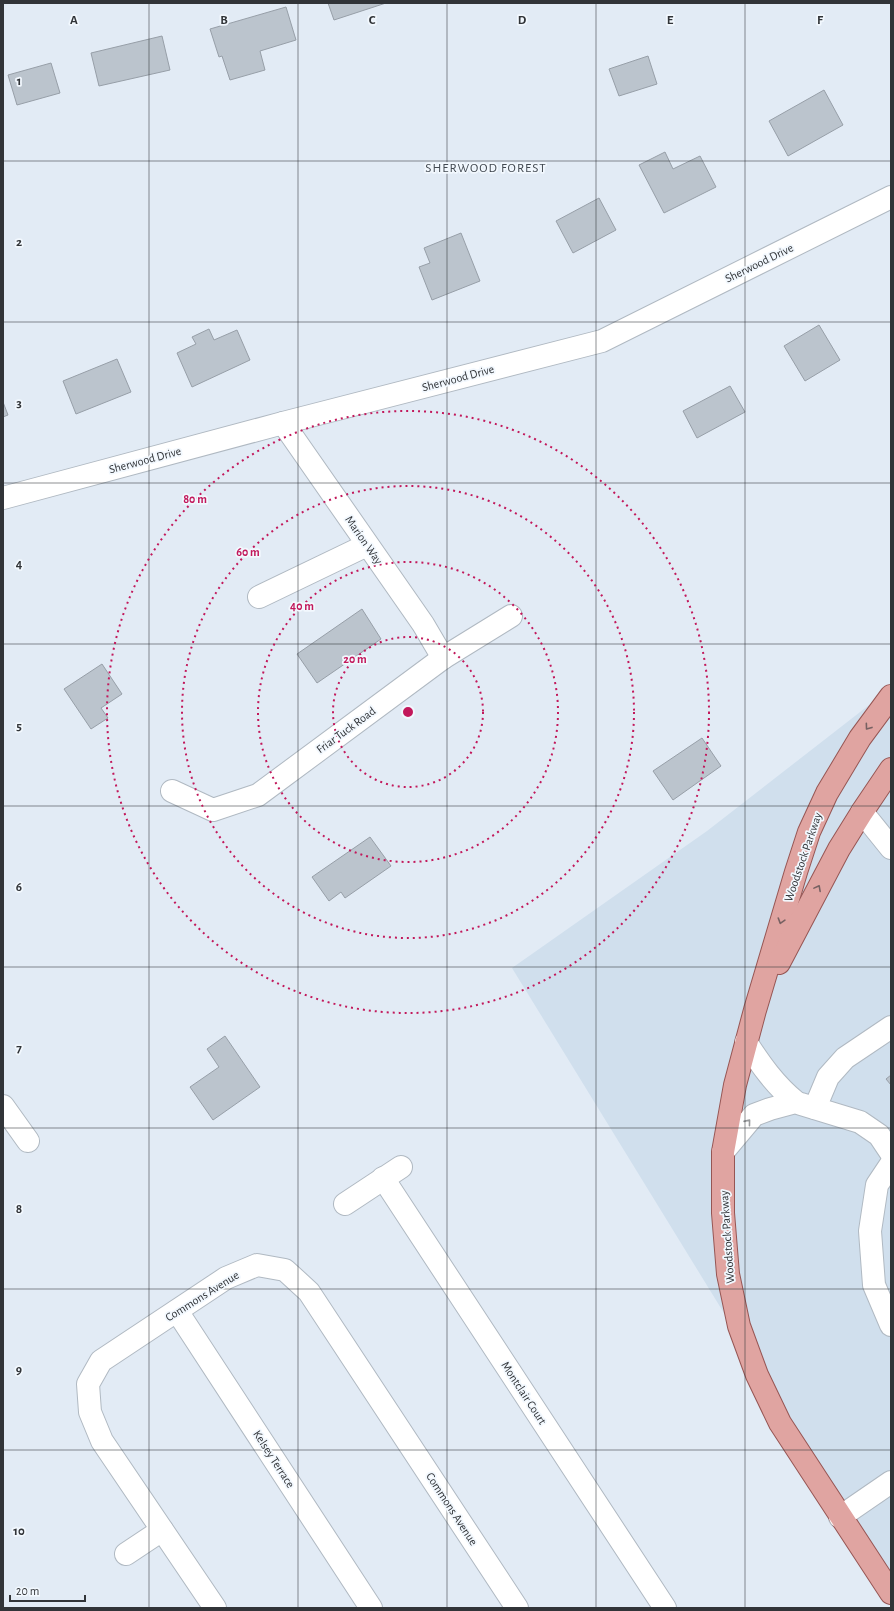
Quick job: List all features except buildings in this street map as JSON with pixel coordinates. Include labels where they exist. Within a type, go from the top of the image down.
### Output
[{"type":"main road","name":"Woodstock Parkway","points":[[891,696],[860,738],[827,793],[809,832],[755,1010],[735,1085],[724,1152],[723,1213],[728,1274],[739,1326],[757,1375],[780,1423],[891,1593]]},
{"type":"main road","name":"Woodstock Parkway","points":[[755,1010],[819,885],[862,812],[891,769]]},
{"type":"street","name":"Sherwood Drive","points":[[3,498],[282,423],[602,341],[891,197]]},
{"type":"street","name":"Marion Way","points":[[282,423],[423,624],[444,658]]},
{"type":"street","points":[[259,597],[367,545]]},
{"type":"street","name":"Friar Tuck Road","points":[[172,791],[213,810],[258,795],[444,658],[511,616]]},
{"type":"street","points":[[862,812],[891,848]]},
{"type":"street","points":[[724,1152],[754,1115],[770,1109],[806,1105],[828,1077],[846,1058],[891,1027]]},
{"type":"street","points":[[746,1042],[768,1075],[782,1091],[806,1105],[860,1122],[879,1135],[891,1153]]},
{"type":"street","points":[[3,1106],[28,1142]]},
{"type":"street","points":[[891,1164],[876,1185],[870,1231],[874,1285],[891,1325]]},
{"type":"street","name":"Montclair Court","points":[[345,1204],[392,1172],[665,1608]]},
{"type":"street","name":"Commons Avenue","points":[[215,1608],[102,1441],[90,1412],[88,1384],[101,1361],[226,1278],[257,1265],[285,1270],[309,1292],[517,1608]]},
{"type":"street","name":"Kelsey Terrace","points":[[177,1311],[371,1608]]},
{"type":"street","points":[[840,1517],[891,1482]]},
{"type":"street","points":[[126,1554],[162,1530]]},
{"type":"shaded area","points":[[891,688],[891,1585],[512,968],[707,831]]},
{"type":"district","name":"SHERWOOD FOREST","points":[[486,167]]}]
